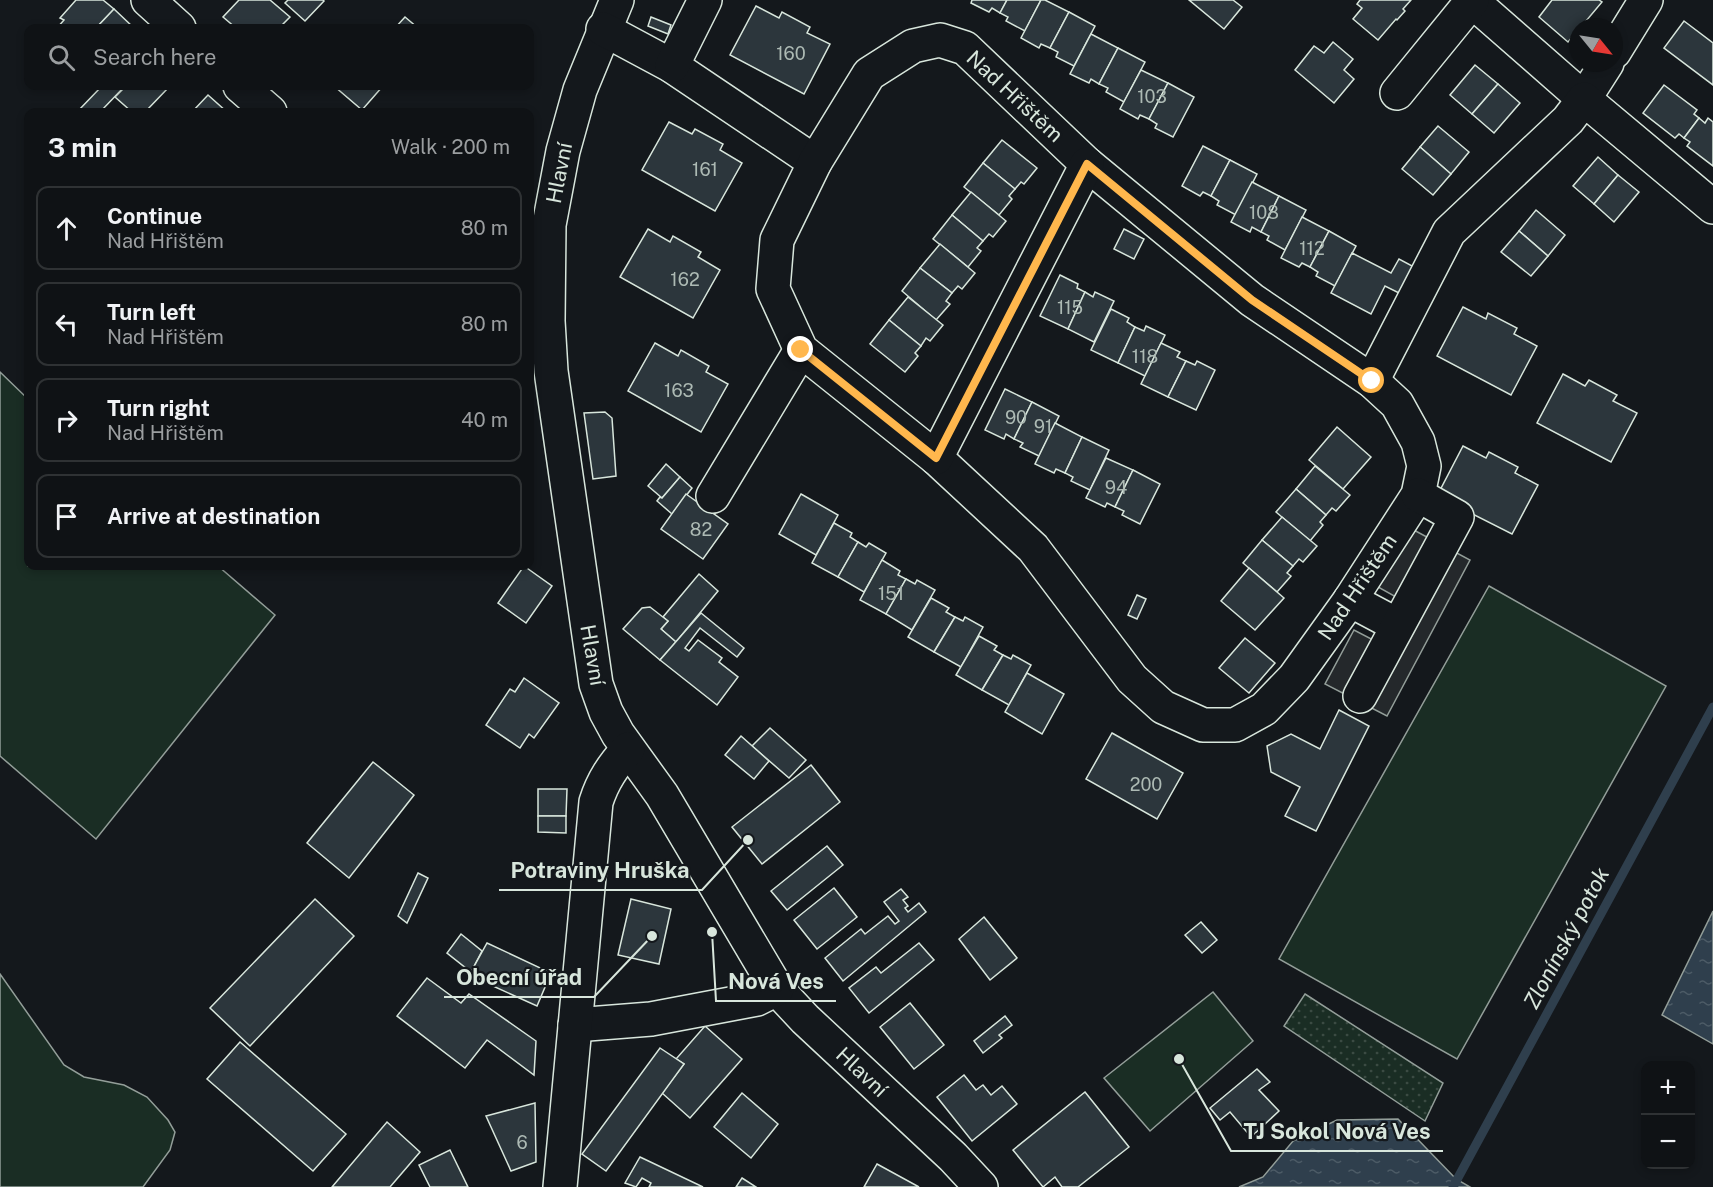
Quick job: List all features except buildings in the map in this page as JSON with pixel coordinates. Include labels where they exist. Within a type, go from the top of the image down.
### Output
[{"type":"street","points":[[148,0],[174,24]]},
{"type":"street","name":"Hlavní","points":[[617,0],[603,29],[580,90],[562,151],[549,225],[539,339],[550,371],[596,684],[606,712],[628,749],[662,795],[777,989],[804,1019],[953,1157],[981,1187]]},
{"type":"street","points":[[672,66],[705,0]]},
{"type":"street","points":[[1397,93],[1472,0],[1584,99],[1713,207]]},
{"type":"street","points":[[1623,37],[1646,0]]},
{"type":"street","points":[[603,29],[672,66],[814,162]]},
{"type":"street","name":"Nad Hřištěm","points":[[940,40],[965,48],[1087,164],[1252,300],[1372,381],[1397,404],[1418,442],[1424,466],[1418,495],[1350,600],[1294,678],[1264,709],[1235,725],[1203,725],[1163,707],[1131,679],[1033,548],[936,458],[801,350],[773,290],[777,240],[814,162],[869,74],[914,46],[940,40]]},
{"type":"street","points":[[1372,381],[1449,232],[1568,120],[1601,72]]},
{"type":"street","points":[[245,90],[265,108]]},
{"type":"street","points":[[936,458],[1087,164]]},
{"type":"street","points":[[713,496],[801,350]]},
{"type":"street","points":[[1360,696],[1457,517],[1418,495]]},
{"type":"street","points":[[1350,600],[1397,625]]},
{"type":"street","points":[[560,1187],[596,802],[601,784],[610,769],[628,749]]},
{"type":"street","points":[[575,1025],[651,1019],[757,999],[777,989]]},
{"type":"green space","points":[[0,372],[24,395],[24,570],[223,570],[275,615],[96,839],[0,756]]},
{"type":"green space","points":[[1489,586],[1666,686],[1457,1059],[1279,959]]},
{"type":"green space","points":[[0,974],[64,1065],[84,1077],[124,1085],[147,1097],[168,1120],[175,1132],[170,1150],[143,1187],[0,1187]]},
{"type":"green space","points":[[1213,992],[1253,1041],[1150,1131],[1104,1078]]},
{"type":"green space","points":[[1305,994],[1443,1083],[1425,1121],[1284,1026]]},
{"type":"shaded area","points":[[1410,528],[1470,560],[1387,716],[1325,684],[1354,630],[1375,641],[1398,598],[1378,587]]},
{"type":"water","points":[[1713,911],[1713,1044],[1662,1015]]},
{"type":"water","points":[[1398,1119],[1456,1179],[1470,1187],[1239,1187],[1263,1177],[1293,1141],[1337,1120]]},
{"type":"waterway","name":"Zlonínský potok","points":[[1453,1187],[1713,707]]},
{"type":"place","name":"Potraviny Hruška","points":[[748,840]]},
{"type":"place","name":"Nová Ves","points":[[712,932]]},
{"type":"place","name":"Obecní úřad","points":[[652,936]]},
{"type":"place","name":"TJ Sokol Nová Ves","points":[[1179,1059]]},
{"type":"route","points":[[801,350],[936,458],[1087,164],[1252,300],[1372,381]]}]
